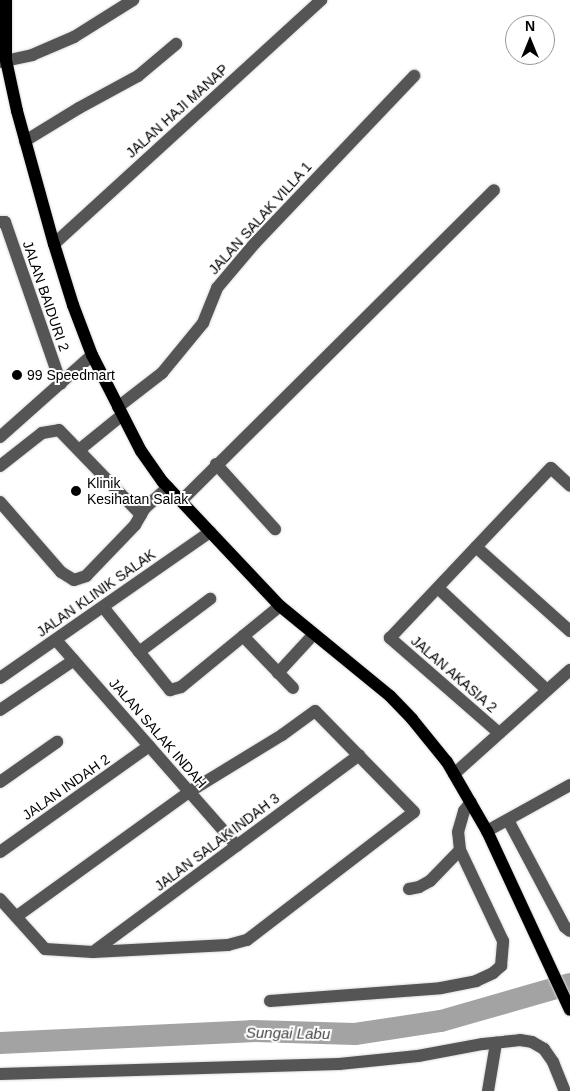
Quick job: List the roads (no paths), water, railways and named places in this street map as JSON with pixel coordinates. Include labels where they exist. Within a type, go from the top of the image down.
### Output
[{"type":"main road","points":[[6,0],[3,61],[54,244],[73,305],[92,355],[141,451],[168,487],[280,606],[313,635],[390,696],[412,719],[454,774],[487,831],[548,958],[570,1010]]},
{"type":"street","points":[[3,61],[32,55],[74,37],[133,0]]},
{"type":"street","name":"JALAN HAJI MANAP","points":[[54,244],[321,0]]},
{"type":"street","points":[[25,141],[79,108],[138,76],[176,44]]},
{"type":"street","name":"JALAN SALAK VILLA 1","points":[[79,450],[162,373],[203,323],[217,288],[255,243],[414,76]]},
{"type":"street","points":[[181,501],[216,464],[494,190]]},
{"type":"street","name":"JALAN BAIDURI 2","points":[[0,222],[5,222],[61,384]]},
{"type":"street","points":[[1,432],[61,384],[92,355]]},
{"type":"street","points":[[0,466],[42,433],[59,430],[141,516]]},
{"type":"street","points":[[216,464],[275,528]]},
{"type":"street","points":[[547,690],[438,588],[551,468],[570,486]]},
{"type":"street","points":[[0,502],[61,572],[74,580],[86,576],[135,525],[145,508],[168,487]]},
{"type":"street","name":"JALAN KLINIK SALAK","points":[[0,678],[210,532]]},
{"type":"street","points":[[476,548],[570,631]]},
{"type":"street","name":"JALAN AKASIA 2","points":[[438,588],[390,638],[499,733]]},
{"type":"street","points":[[138,652],[210,599]]},
{"type":"street","points":[[103,607],[170,690],[181,687],[280,606]]},
{"type":"street","points":[[278,672],[313,635]]},
{"type":"street","points":[[243,636],[293,688]]},
{"type":"street","name":"JALAN SALAK INDAH","points":[[56,640],[237,846]]},
{"type":"street","points":[[0,710],[74,660]]},
{"type":"street","points":[[454,774],[472,761],[499,733],[570,670]]},
{"type":"street","points":[[0,899],[16,917],[45,949],[93,952],[228,945],[247,940],[414,812],[315,711],[282,735],[189,792],[16,917]]},
{"type":"street","points":[[0,782],[57,742]]},
{"type":"street","name":"JALAN INDAH 2","points":[[0,852],[149,746]]},
{"type":"street","name":"JALAN SALAK INDAH 3","points":[[93,952],[359,755]]},
{"type":"street","points":[[487,831],[570,785]]},
{"type":"street","points":[[270,1001],[441,988],[476,981],[493,973],[501,966],[503,941],[460,850],[458,832],[464,811],[471,802]]},
{"type":"street","points":[[508,820],[565,927],[570,931]]},
{"type":"street","points":[[410,889],[430,881],[460,850]]},
{"type":"street","points":[[0,1074],[339,1064],[418,1056],[496,1042],[520,1040],[532,1042],[544,1048],[566,1091]]},
{"type":"street","points":[[488,1091],[496,1042]]},
{"type":"waterway","name":"Sungai Labu","points":[[0,1043],[251,1031],[355,1034],[441,1021],[570,984]]},
{"type":"place","name":"99 Speedmart","points":[[17,375]]},
{"type":"place","name":"Klinik Kesihatan Salak","points":[[76,491]]}]
